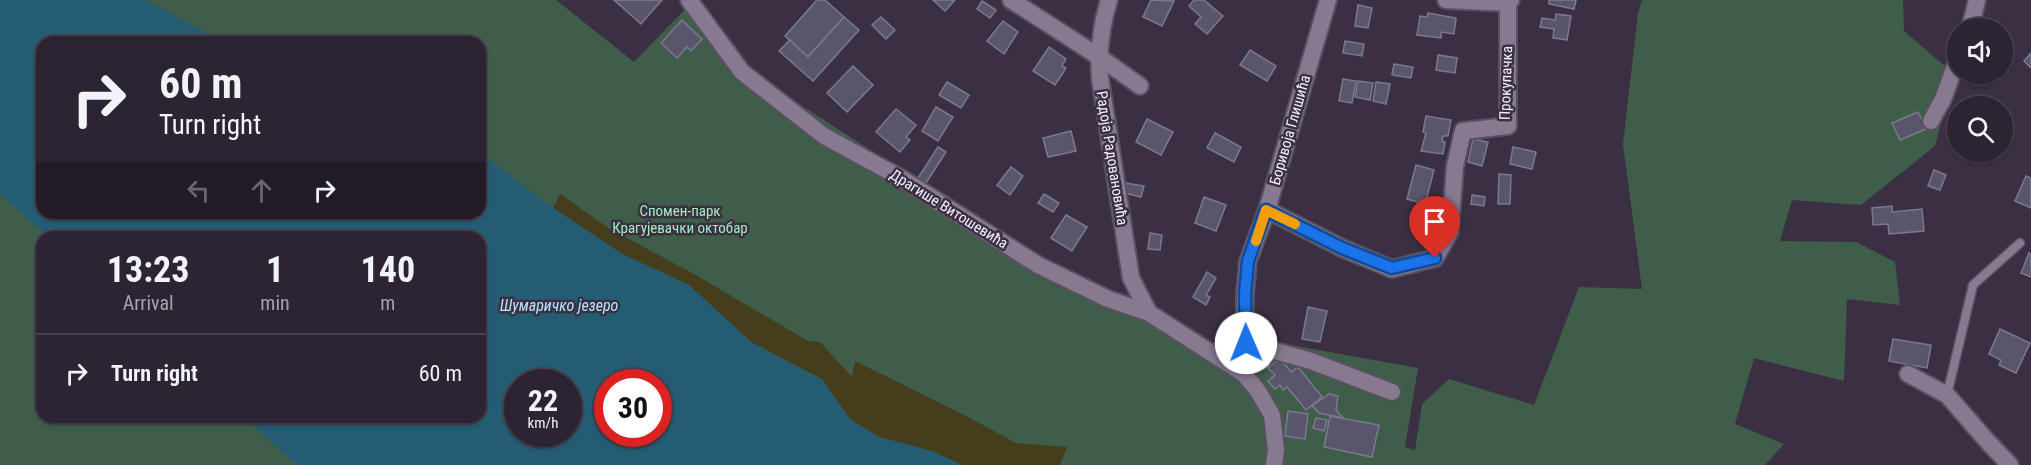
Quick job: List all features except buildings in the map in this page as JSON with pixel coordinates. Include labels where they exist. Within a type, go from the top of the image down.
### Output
[{"type":"street","name":"Драгише Витошевића","points":[[689,0],[742,72],[824,136],[901,178],[1038,265],[1108,299],[1149,313],[1244,374]]},
{"type":"street","points":[[1011,0],[1140,86]]},
{"type":"street","name":"Радоја Радовановића","points":[[1109,0],[1102,24],[1098,56],[1100,78],[1131,278],[1149,313]]},
{"type":"street","name":"Боривоја Глишића","points":[[1244,374],[1245,294],[1248,261],[1266,210],[1328,0]]},
{"type":"street","name":"Прокупачка","points":[[1266,210],[1342,248],[1392,268],[1435,258],[1450,232],[1455,166],[1463,131],[1508,126],[1509,2],[1446,0]]},
{"type":"street","points":[[1972,18],[1977,0]]},
{"type":"street","points":[[1931,121],[1948,84]]},
{"type":"street","points":[[1246,343],[1311,361],[1392,392]]},
{"type":"street","points":[[1244,374],[1258,391],[1272,415],[1276,450],[1274,465]]},
{"type":"street","points":[[1908,374],[1947,395],[2010,465]]},
{"type":"lane","points":[[1947,395],[1973,285],[2020,243]]},
{"type":"green space","name":"Спомен-парк Крагујевачки октобар","points":[[0,0],[556,0],[634,62],[694,0],[741,61],[790,98],[1025,250],[1224,353],[1230,334],[1418,368],[1405,447],[1415,450],[1422,404],[1449,379],[1534,405],[1579,287],[1642,289],[1623,144],[1638,13],[1642,0],[1903,0],[1904,31],[1947,68],[1947,84],[1950,84],[1935,146],[1861,205],[1792,200],[1780,241],[1856,242],[1895,262],[1900,305],[1847,299],[1844,381],[1754,358],[1735,424],[1784,444],[1765,465],[0,465]]},
{"type":"sand","points":[[560,194],[610,229],[694,274],[808,341],[820,342],[852,377],[855,361],[1016,443],[1067,447],[1060,465],[962,465],[932,451],[879,437],[850,419],[822,379],[751,342],[689,285],[622,254],[553,208]]},
{"type":"water","name":"Шумаричко језеро","points":[[0,0],[146,0],[212,36],[36,36],[36,219],[486,219],[486,158],[553,208],[622,254],[689,285],[751,342],[822,380],[850,419],[879,437],[932,451],[962,465],[297,465],[251,423],[486,423],[486,231],[41,231],[0,194]]},
{"type":"slow traffic","points":[[1256,241],[1266,210],[1295,224]]},
{"type":"route","points":[[1246,343],[1245,294],[1248,261],[1266,210],[1342,248],[1392,268],[1435,258]]}]
